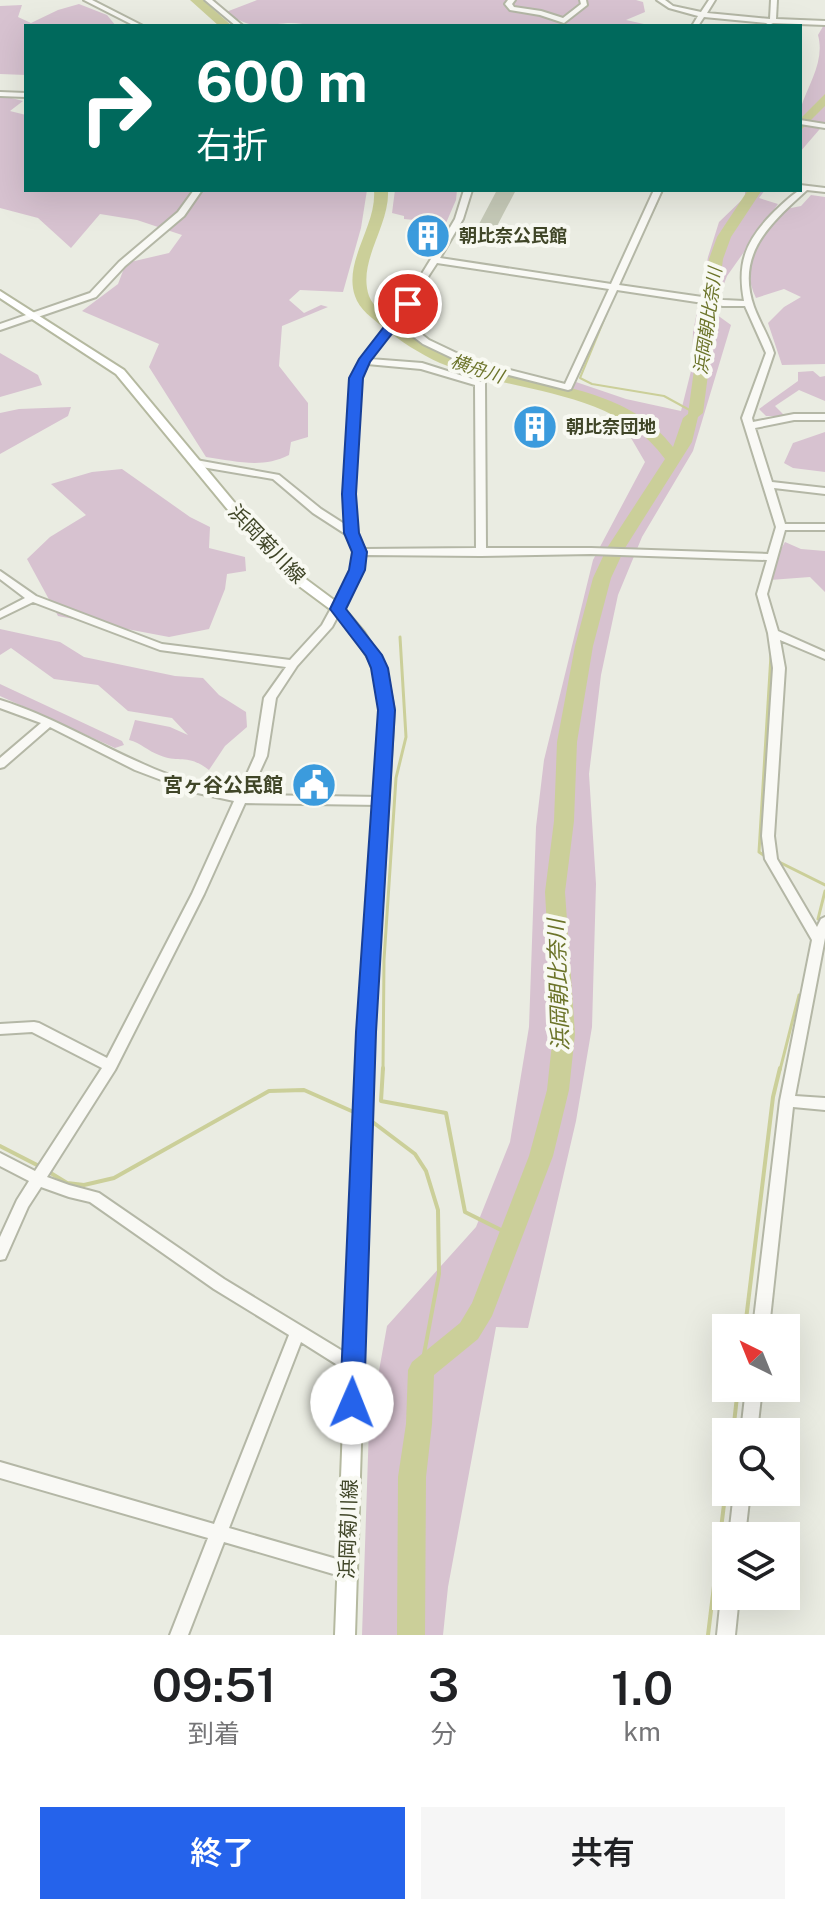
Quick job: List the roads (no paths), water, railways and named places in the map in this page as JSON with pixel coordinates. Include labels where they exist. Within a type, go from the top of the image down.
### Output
[{"type":"main road","name":"浜岡菊川線","points":[[0,294],[120,372],[265,547],[303,583],[338,609],[374,655],[385,689],[387,710],[366,1032],[345,1635]]},
{"type":"street","points":[[87,0],[136,24]]},
{"type":"street","points":[[208,0],[238,24]]},
{"type":"street","points":[[512,0],[508,4],[512,9],[541,13],[558,21],[569,18],[584,5],[583,0]]},
{"type":"street","points":[[660,0],[670,9],[702,15],[825,23]]},
{"type":"street","points":[[696,24],[712,0]]},
{"type":"street","points":[[774,0],[777,20]]},
{"type":"street","points":[[770,24],[777,20]]},
{"type":"street","points":[[0,94],[24,95]]},
{"type":"street","points":[[802,122],[825,126]]},
{"type":"street","points":[[802,187],[825,190]]},
{"type":"street","points":[[0,327],[93,295],[122,264],[181,214],[197,192]]},
{"type":"street","points":[[0,1254],[22,1204],[110,1066],[244,799],[261,756],[270,698],[293,664],[327,627],[357,570],[360,552],[351,533],[349,494],[353,395],[364,361],[397,319],[434,260],[459,219],[467,192]]},
{"type":"street","points":[[397,319],[426,342],[468,362],[558,387],[568,387],[657,192]]},
{"type":"street","points":[[798,192],[752,243],[742,271],[748,304],[770,353],[750,403],[748,426],[781,527],[762,594],[779,668],[768,836],[776,866],[818,940]]},
{"type":"street","points":[[434,260],[723,303],[748,304]]},
{"type":"street","points":[[364,361],[422,366],[480,383],[481,553]]},
{"type":"street","points":[[748,426],[794,417],[825,417]]},
{"type":"street","points":[[196,463],[276,477],[317,511],[351,533]]},
{"type":"street","points":[[769,485],[825,491]]},
{"type":"street","points":[[781,527],[825,527]]},
{"type":"street","points":[[360,552],[591,551],[771,557]]},
{"type":"street","points":[[0,574],[32,598],[160,647],[293,664]]},
{"type":"street","points":[[0,615],[32,598]]},
{"type":"street","points":[[773,633],[825,656]]},
{"type":"street","points":[[0,704],[49,722],[172,781],[244,799],[381,801]]},
{"type":"street","points":[[0,764],[49,722]]},
{"type":"street","points":[[763,1314],[787,1101],[818,940],[825,922]]},
{"type":"street","points":[[0,1029],[34,1027],[110,1066]]},
{"type":"street","points":[[787,1101],[825,1104]]},
{"type":"street","points":[[0,1159],[38,1180],[75,1194],[94,1197],[219,1284],[353,1366]]},
{"type":"street","points":[[179,1635],[297,1333]]},
{"type":"street","points":[[0,1470],[347,1570]]},
{"type":"street","points":[[726,1635],[729,1610]]},
{"type":"waterway","name":"横舟川","points":[[196,0],[224,24]]},
{"type":"waterway","name":"浜岡朝比奈川","points":[[802,125],[825,98]]},
{"type":"waterway","name":"横舟川","points":[[381,192],[380,217],[364,256],[359,283],[364,300],[374,312],[419,345],[448,361],[572,394],[633,418],[656,436],[673,459]]},
{"type":"waterway","points":[[622,277],[662,192]]},
{"type":"waterway","name":"浜岡朝比奈川","points":[[695,413],[716,259],[724,237],[754,192]]},
{"type":"waterway","points":[[608,310],[580,378],[592,384],[664,396],[695,413],[691,418]]},
{"type":"waterway","name":"浜岡朝比奈川","points":[[411,1635],[412,1477],[419,1424],[421,1370],[469,1331],[483,1308],[541,1156],[558,1090],[564,1034],[555,892],[564,821],[567,742],[584,646],[602,578],[616,548],[684,442],[691,418]]},
{"type":"waterway","points":[[383,1070],[384,960],[396,778],[406,737],[400,637]]},
{"type":"waterway","points":[[765,856],[759,852],[771,655]]},
{"type":"waterway","points":[[775,860],[825,885]]},
{"type":"waterway","points":[[818,919],[825,891]]},
{"type":"waterway","points":[[780,1070],[799,995]]},
{"type":"waterway","points":[[383,1068],[381,1101],[446,1113],[465,1212],[511,1235]]},
{"type":"waterway","points":[[747,1314],[773,1097],[780,1068]]},
{"type":"waterway","points":[[49,1172],[67,1183],[84,1185],[114,1178],[269,1091],[304,1090],[356,1113]]},
{"type":"waterway","points":[[370,1120],[415,1154],[426,1171],[438,1210],[439,1274],[421,1370]]},
{"type":"waterway","points":[[0,1146],[39,1166]]},
{"type":"waterway","points":[[735,1418],[736,1402]]},
{"type":"waterway","points":[[708,1635],[724,1506]]},
{"type":"place","name":"朝比奈公民館","points":[[428,236]]},
{"type":"place","name":"朝比奈団地","points":[[535,427]]},
{"type":"place","name":"宮ヶ谷公民館","points":[[314,785]]}]
